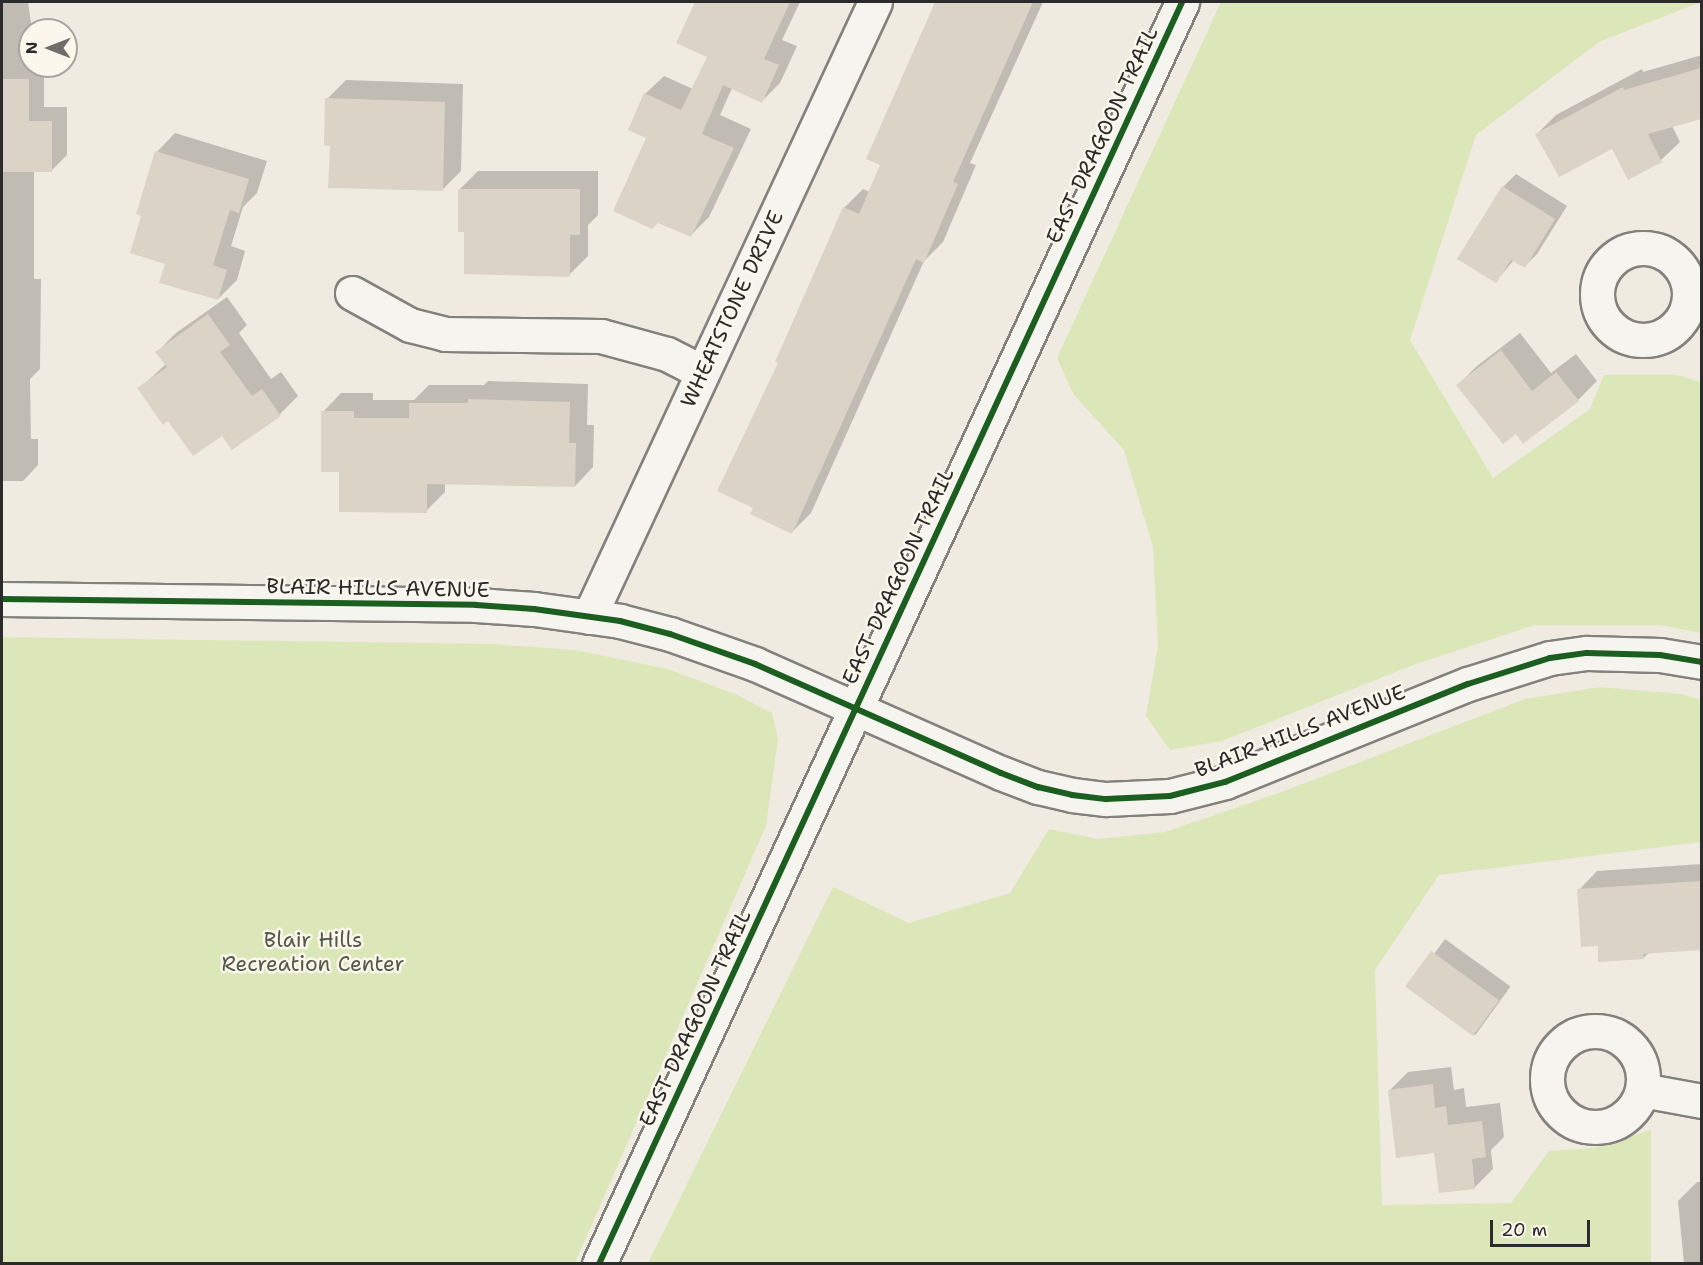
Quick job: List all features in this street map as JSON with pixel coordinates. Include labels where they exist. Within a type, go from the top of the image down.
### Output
[{"type":"street","name":"WHEATSTONE DRIVE","points":[[589,617],[875,2]]},
{"type":"street","name":"EAST DRAGOON TRAIL","points":[[599,1263],[1182,2]]},
{"type":"street","points":[[352,293],[410,325],[445,334],[601,336],[667,354],[702,372]]},
{"type":"street","name":"BLAIR HILLS AVENUE","points":[[2,599],[476,606],[534,609],[589,617],[670,633],[755,664],[1001,773],[1038,787],[1072,795],[1141,799],[1170,796],[1225,782],[1468,684],[1550,658],[1587,653],[1659,655],[1701,662]]},
{"type":"street","points":[[1642,1090],[1701,1101]]},
{"type":"green space","points":[[1221,2],[1701,2],[1599,42],[1476,135],[1410,340],[1493,478],[1590,409],[1604,375],[1677,375],[1701,382],[1701,633],[1660,625],[1535,625],[1416,664],[1222,741],[1170,750],[1146,716],[1158,646],[1153,547],[1124,450],[1074,395],[1057,358]]},
{"type":"green space","name":"Blair Hills Recreation Center","points":[[2,637],[492,644],[575,650],[668,669],[735,694],[772,713],[778,739],[766,826],[575,1263],[2,1263]]},
{"type":"green space","points":[[1599,687],[1682,694],[1701,700],[1701,842],[1439,875],[1375,970],[1382,1205],[1511,1203],[1549,1151],[1594,1148],[1651,1130],[1651,1263],[648,1263],[833,887],[909,923],[1010,893],[1049,829],[1097,839],[1165,832],[1284,791],[1525,699]]},
{"type":"building","points":[[695,2],[790,2],[764,59],[779,65],[762,103],[723,85],[702,134],[734,148],[691,237],[658,223],[652,229],[613,211],[646,138],[628,130],[644,93],[681,110],[707,57],[676,43]]},
{"type":"building","points":[[935,2],[1033,2],[953,182],[958,184],[924,263],[916,259],[792,534],[750,514],[753,508],[717,491],[778,363],[775,362],[843,207],[859,214],[880,165],[866,159]]},
{"type":"building","points":[[1701,68],[1701,119],[1648,134],[1662,162],[1628,180],[1612,149],[1559,177],[1535,134],[1623,87],[1624,90]]},
{"type":"building","points":[[2,79],[29,79],[29,121],[52,121],[52,172],[2,172]]},
{"type":"building","points":[[325,98],[445,102],[443,191],[328,188],[330,146],[324,145]]},
{"type":"building","points":[[155,151],[249,179],[239,213],[230,210],[213,265],[227,270],[218,300],[159,283],[165,264],[130,253],[141,216],[136,214]]},
{"type":"building","points":[[1502,186],[1555,219],[1525,268],[1511,260],[1496,283],[1457,259]]},
{"type":"building","points":[[458,189],[580,189],[580,235],[570,235],[570,277],[464,274],[464,232],[458,232]]},
{"type":"building","points":[[208,314],[230,345],[220,352],[252,396],[262,389],[281,416],[232,450],[222,436],[193,456],[168,421],[163,425],[137,388],[167,367],[155,352]]},
{"type":"building","points":[[1501,350],[1532,391],[1556,372],[1579,401],[1523,444],[1516,434],[1503,444],[1456,385]]},
{"type":"building","points":[[468,399],[570,402],[569,443],[576,443],[575,487],[427,484],[427,513],[339,512],[339,472],[321,472],[321,411],[354,411],[354,418],[409,418],[409,403],[468,403]]},
{"type":"building","points":[[1701,881],[1701,950],[1643,954],[1644,959],[1598,962],[1598,946],[1581,947],[1577,889]]},
{"type":"building","points":[[1431,951],[1499,1000],[1473,1036],[1405,987]]},
{"type":"building","points":[[1433,1084],[1435,1108],[1446,1106],[1448,1125],[1482,1121],[1486,1157],[1472,1159],[1475,1189],[1439,1193],[1434,1153],[1396,1158],[1388,1090]]},
{"type":"cycle path","points":[[599,1264],[1182,2]]},
{"type":"cycle path","points":[[2,599],[476,605],[534,609],[620,621],[670,634],[755,664],[1001,773],[1038,787],[1072,795],[1106,799],[1170,796],[1225,782],[1468,684],[1550,658],[1587,653],[1660,655],[1702,662]]}]
